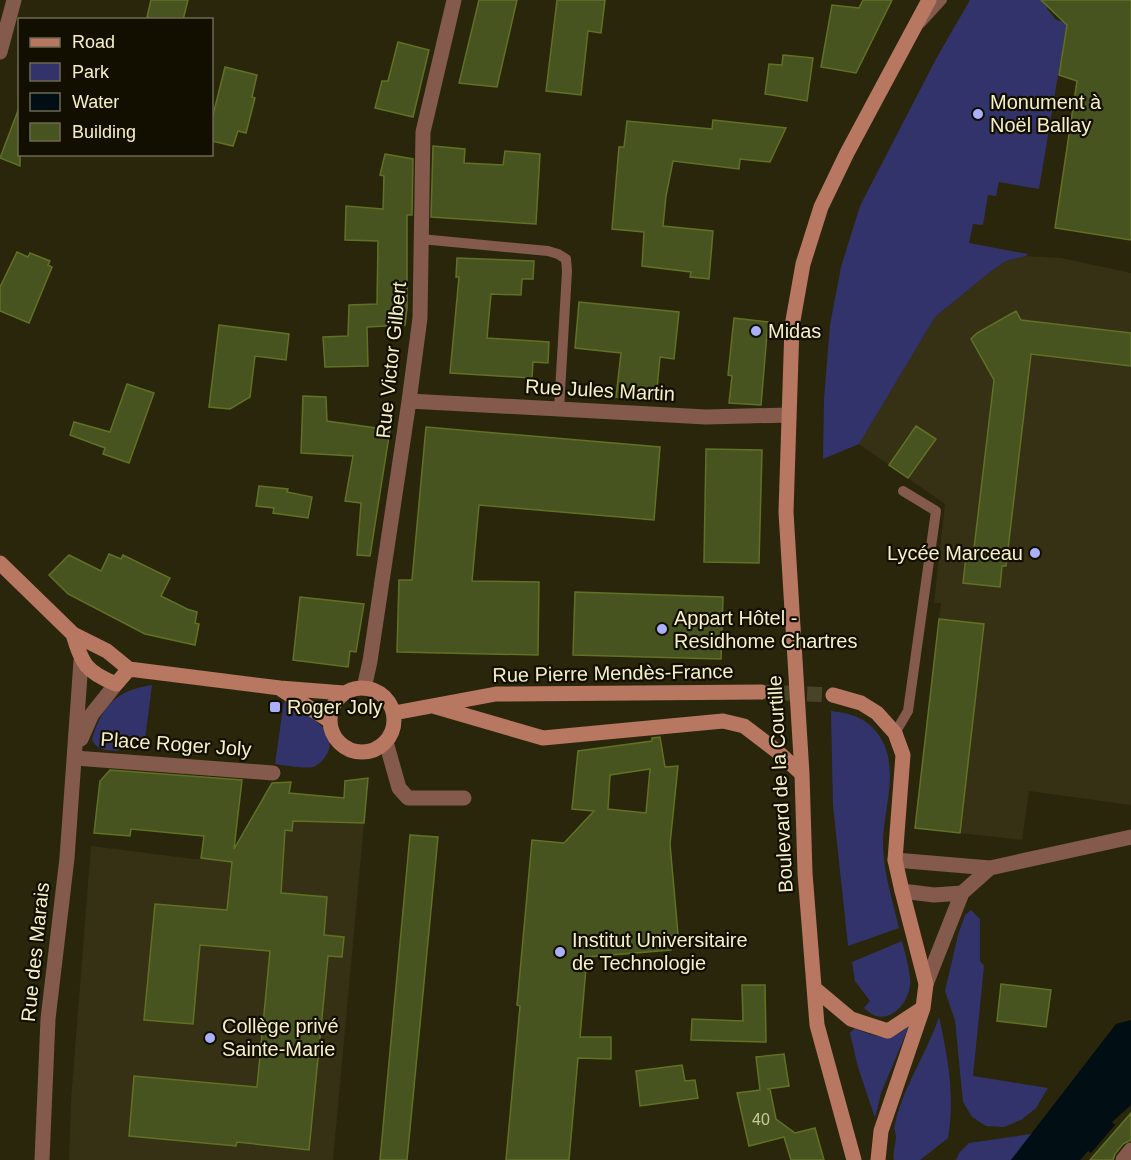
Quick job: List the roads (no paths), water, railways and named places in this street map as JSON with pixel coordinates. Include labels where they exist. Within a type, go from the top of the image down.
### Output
[{"type":"main road","name":"Boulevard de la Courtille","points":[[854,1160],[817,1024],[805,873],[802,774],[786,512],[792,326],[803,264],[820,207],[929,0]]},
{"type":"main road","points":[[0,563],[73,634],[107,651],[129,669],[279,688],[344,693],[364,688],[380,693],[391,705],[394,713],[394,729],[386,742],[370,752],[352,751],[338,742],[330,721],[334,705],[344,693]]},
{"type":"main road","points":[[73,634],[81,661],[94,675],[116,684],[129,669]]},
{"type":"main road","points":[[279,688],[330,721]]},
{"type":"main road","name":"Rue Pierre Mendès-France","points":[[394,713],[496,694],[761,692]]},
{"type":"main road","points":[[833,695],[861,703],[877,712],[895,733],[903,755],[895,860],[927,984],[923,1008],[881,1131],[878,1160]]},
{"type":"main road","points":[[434,706],[543,738],[723,721],[744,726],[802,774]]},
{"type":"main road","points":[[814,988],[851,1019],[888,1031],[923,1008]]},
{"type":"street","points":[[0,52],[14,0]]},
{"type":"street","name":"Rue Victor Gilbert","points":[[364,688],[410,401],[420,318],[423,132],[454,0]]},
{"type":"street","name":"Rue Jules Martin","points":[[410,401],[706,417],[788,415]]},
{"type":"street","name":"Rue des Marais","points":[[42,1160],[48,1019],[67,858],[81,661]]},
{"type":"street","name":"Rue des Marais","points":[[76,754],[92,714],[116,684]]},
{"type":"street","points":[[386,742],[399,788],[408,798],[464,798]]},
{"type":"street","name":"Place Roger Joly","points":[[76,754],[273,773]]},
{"type":"street","points":[[895,860],[990,868],[1131,837]]},
{"type":"street","points":[[927,984],[962,893],[990,868]]},
{"type":"street","points":[[902,891],[934,895],[962,893]]},
{"type":"street","points":[[1124,1160],[1131,1150]]},
{"type":"lane","points":[[907,39],[942,0]]},
{"type":"lane","points":[[421,239],[548,251],[566,259],[559,409]]},
{"type":"lane","points":[[895,733],[908,711],[936,511],[903,491]]},
{"type":"water","points":[[1131,1020],[1131,1105],[1112,1122],[1115,1125],[1091,1153],[1088,1151],[1080,1160],[1011,1160],[1116,1024]]},
{"type":"tunnel","points":[[761,692],[833,695]]},
{"type":"place","name":"Monument à Noël Ballay","points":[[978,114]]},
{"type":"place","name":"Midas","points":[[756,331]]},
{"type":"place","name":"Lycée Marceau","points":[[1035,553]]},
{"type":"place","name":"Appart Hôtel - Residhome Chartres","points":[[662,629]]},
{"type":"place","name":"Roger Joly","points":[[275,707]]},
{"type":"place","name":"Institut Universitaire de Technologie","points":[[560,952]]},
{"type":"place","name":"Collège privé Sainte-Marie","points":[[210,1038]]}]
